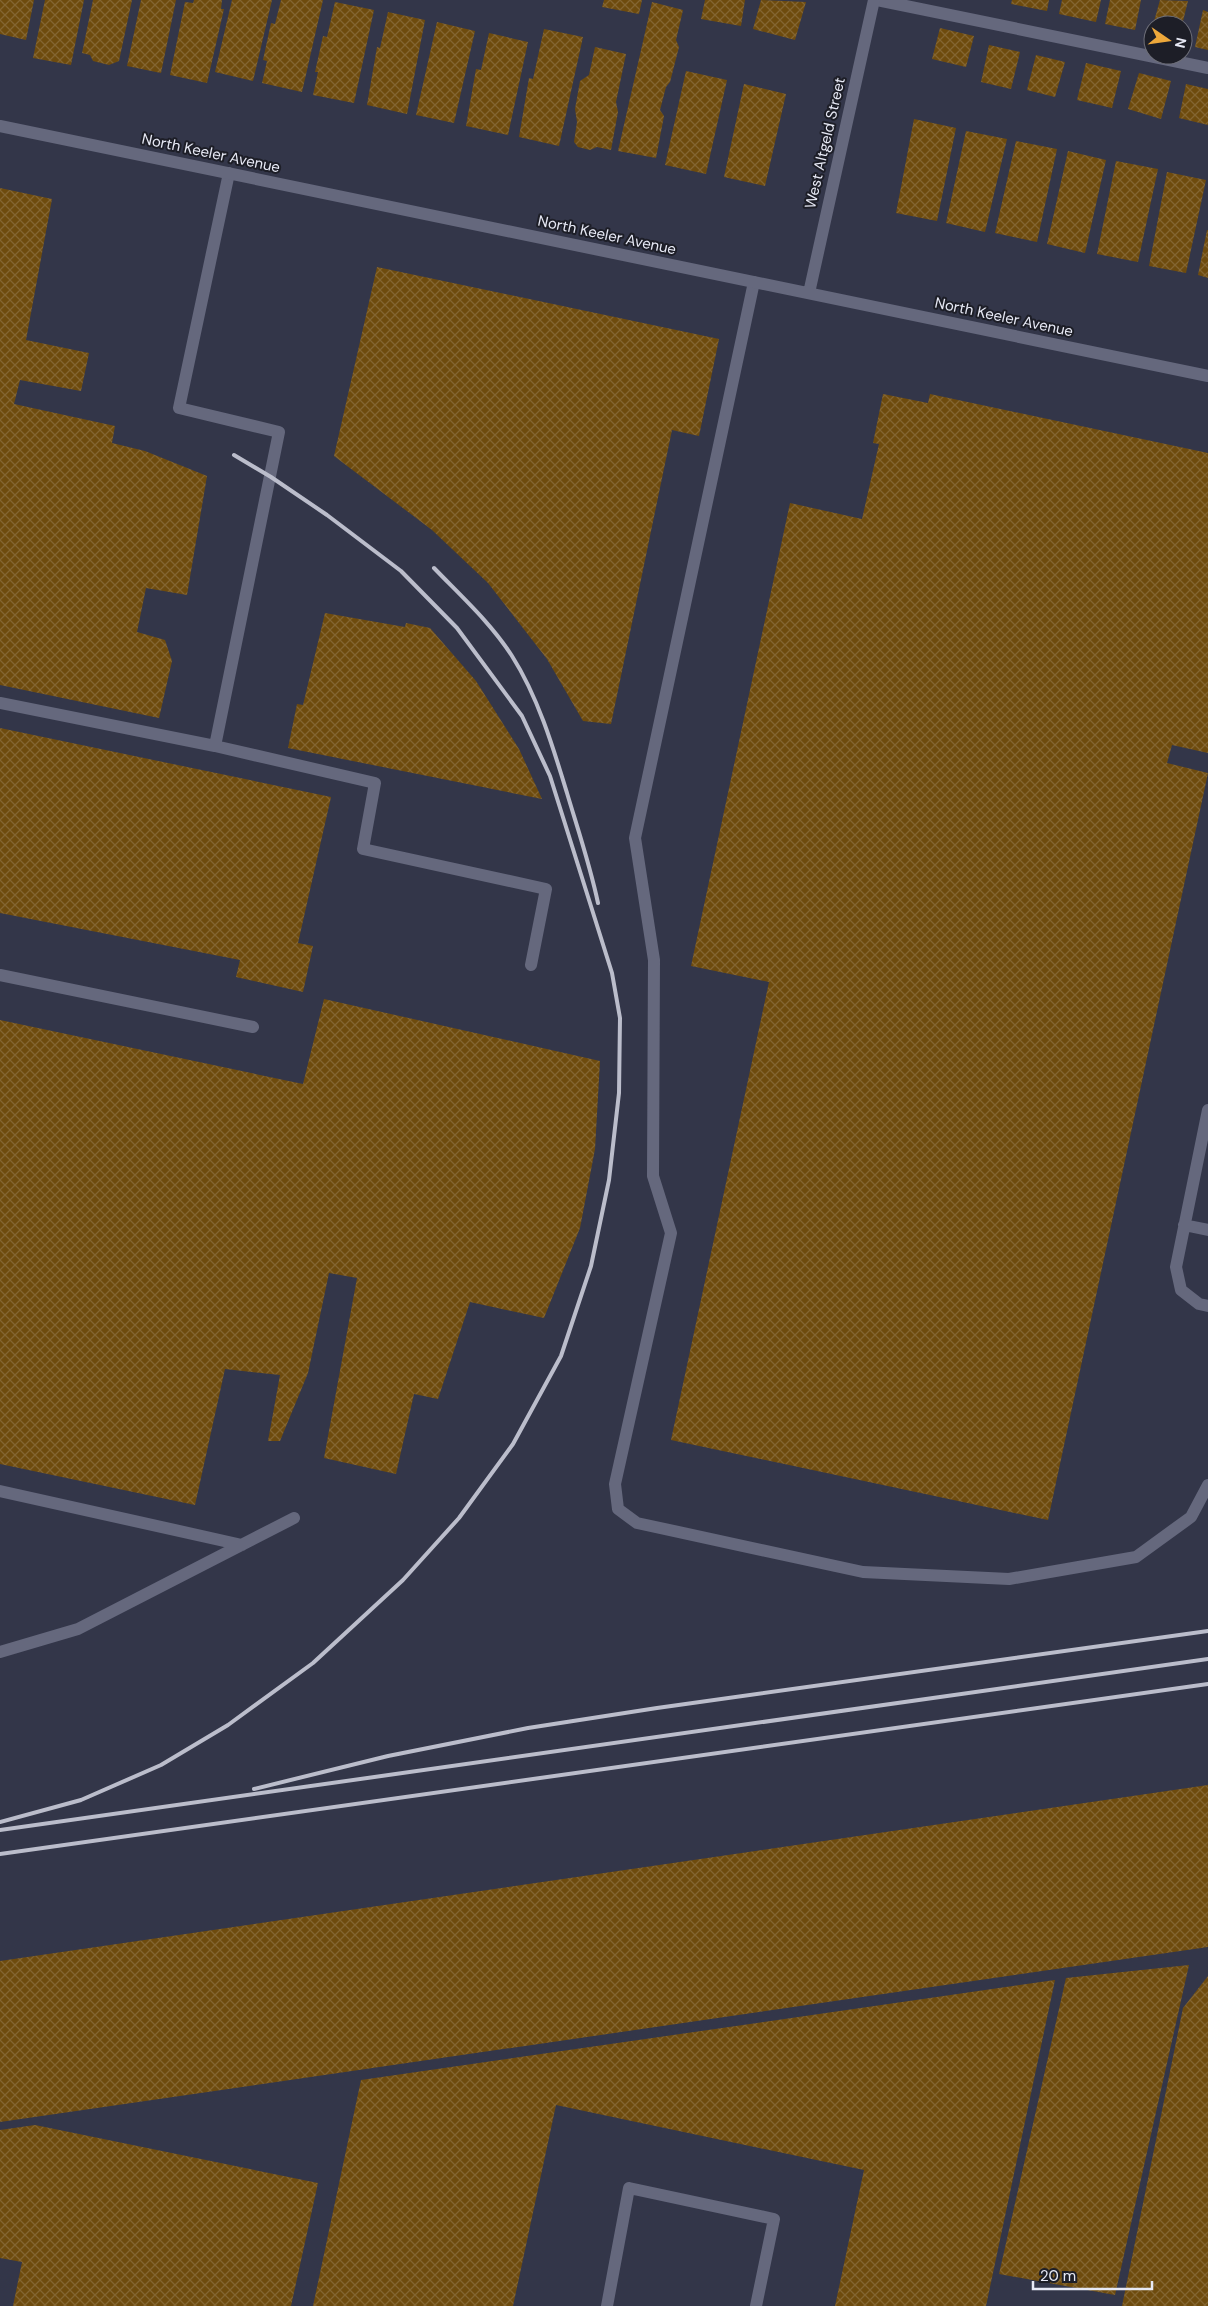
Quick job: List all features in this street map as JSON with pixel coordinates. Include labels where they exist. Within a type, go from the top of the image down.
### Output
[{"type":"street","name":"West Altgeld Street","points":[[809,293],[874,0]]},
{"type":"street","points":[[878,0],[1208,68]]},
{"type":"street","name":"North Keeler Avenue","points":[[0,126],[1208,376]]},
{"type":"street","points":[[215,746],[280,432],[179,408],[229,173]]},
{"type":"street","points":[[754,282],[635,838],[654,960],[653,1176],[671,1233],[615,1484],[618,1509],[638,1523],[863,1572],[1009,1579],[1136,1556],[1191,1517],[1208,1485]]},
{"type":"street","points":[[0,703],[215,746],[375,783],[362,849],[546,889],[531,965]]},
{"type":"street","points":[[0,975],[254,1027]]},
{"type":"street","points":[[1208,1110],[1176,1267],[1181,1290],[1199,1304],[1208,1306]]},
{"type":"street","points":[[1184,1225],[1208,1230]]},
{"type":"street","points":[[0,1491],[242,1545]]},
{"type":"street","points":[[0,1652],[78,1629],[294,1518]]},
{"type":"street","points":[[607,2306],[629,2188],[774,2219],[756,2306]]},
{"type":"building","points":[[0,0],[34,0],[26,40],[0,34]]},
{"type":"building","points":[[45,0],[84,0],[71,65],[33,58]]},
{"type":"building","points":[[93,0],[132,0],[119,61],[109,65],[93,61],[90,55],[82,53]]},
{"type":"building","points":[[141,0],[176,0],[161,73],[127,66]]},
{"type":"building","points":[[194,0],[222,0],[221,9],[224,9],[207,83],[170,75],[185,2],[193,3]]},
{"type":"building","points":[[232,0],[272,0],[253,81],[215,72]]},
{"type":"building","points":[[281,0],[323,0],[302,92],[262,83],[267,61],[263,60],[271,23],[275,24]]},
{"type":"building","points":[[604,0],[642,0],[639,14],[602,7]]},
{"type":"building","points":[[705,0],[745,0],[741,26],[701,19]]},
{"type":"building","points":[[761,0],[806,2],[795,40],[753,29]]},
{"type":"building","points":[[1012,0],[1049,0],[1047,11],[1011,4]]},
{"type":"building","points":[[1062,0],[1101,0],[1096,22],[1059,14]]},
{"type":"building","points":[[1110,0],[1141,0],[1135,30],[1105,24]]},
{"type":"building","points":[[1160,0],[1188,1],[1184,15],[1156,15]]},
{"type":"building","points":[[335,2],[374,10],[354,103],[313,95],[318,72],[315,72],[323,36],[327,37]]},
{"type":"building","points":[[652,2],[683,10],[676,40],[679,47],[660,110],[664,116],[656,158],[618,151]]},
{"type":"building","points":[[1203,10],[1208,12],[1208,50],[1195,47]]},
{"type":"building","points":[[388,12],[425,20],[407,114],[367,105],[377,47],[380,48]]},
{"type":"building","points":[[437,22],[475,31],[454,123],[416,115]]},
{"type":"building","points":[[940,28],[974,36],[966,67],[932,59]]},
{"type":"building","points":[[544,29],[583,37],[559,146],[519,137],[529,78],[533,79]]},
{"type":"building","points":[[489,33],[528,42],[508,135],[466,126],[476,69],[481,70]]},
{"type":"building","points":[[989,45],[1020,52],[1011,89],[981,82]]},
{"type":"building","points":[[595,47],[626,54],[616,102],[618,112],[611,150],[597,147],[590,150],[578,147],[574,142],[577,122],[575,109],[580,81],[589,75]]},
{"type":"building","points":[[1036,55],[1065,62],[1055,97],[1027,90]]},
{"type":"building","points":[[1086,63],[1121,71],[1112,108],[1077,100]]},
{"type":"building","points":[[686,71],[727,80],[706,174],[665,165]]},
{"type":"building","points":[[1139,73],[1171,81],[1161,119],[1128,109]]},
{"type":"building","points":[[744,84],[786,94],[765,186],[724,177]]},
{"type":"building","points":[[1186,84],[1208,89],[1208,125],[1179,118]]},
{"type":"building","points":[[914,119],[956,128],[937,221],[896,213]]},
{"type":"building","points":[[966,131],[1007,139],[985,232],[946,223]]},
{"type":"building","points":[[1016,141],[1057,149],[1037,242],[995,233]]},
{"type":"building","points":[[1068,151],[1106,160],[1085,253],[1047,244]]},
{"type":"building","points":[[1116,161],[1158,169],[1138,262],[1097,254]]},
{"type":"building","points":[[1167,172],[1206,180],[1186,273],[1149,266]]},
{"type":"building","points":[[0,188],[52,199],[26,340],[89,353],[81,391],[20,380],[14,404],[115,426],[112,443],[145,451],[207,476],[187,595],[146,588],[137,632],[165,640],[172,661],[159,718],[0,685]]},
{"type":"building","points":[[1208,230],[1208,278],[1198,275]]},
{"type":"building","points":[[377,267],[719,339],[699,436],[672,430],[611,724],[583,721],[547,659],[488,583],[432,530],[334,456]]},
{"type":"building","points":[[883,394],[928,403],[930,394],[1208,453],[1208,753],[1172,745],[1167,763],[1208,773],[1048,1520],[671,1440],[769,982],[691,966],[790,503],[862,519],[879,444],[873,443]]},
{"type":"building","points":[[325,613],[405,627],[406,623],[430,628],[476,681],[519,749],[542,799],[288,748],[297,704],[303,705]]},
{"type":"building","points":[[0,728],[331,797],[298,943],[313,946],[303,992],[236,977],[240,960],[0,913]]},
{"type":"building","points":[[324,999],[600,1061],[595,1149],[580,1228],[544,1318],[470,1302],[438,1399],[414,1394],[396,1474],[324,1458],[357,1278],[329,1273],[308,1373],[280,1441],[268,1441],[280,1375],[225,1369],[195,1505],[0,1464],[0,1020],[303,1084]]},
{"type":"building","points":[[1208,1785],[1208,1947],[0,2122],[0,1961]]},
{"type":"building","points":[[1189,1965],[1115,2295],[999,2274],[1066,1978]]},
{"type":"building","points":[[1208,1976],[1208,2306],[1122,2306],[1183,2008]]},
{"type":"building","points":[[1055,1980],[986,2306],[835,2306],[864,2170],[556,2105],[513,2306],[313,2306],[361,2080]]},
{"type":"building","points":[[35,2125],[318,2183],[291,2306],[13,2306],[22,2262],[0,2258],[0,2130]]},
{"type":"railway","points":[[0,1822],[81,1800],[161,1765],[228,1725],[313,1663],[403,1580],[459,1518],[513,1444],[561,1356],[591,1266],[609,1180],[619,1093],[620,1018],[612,973],[550,776],[522,716],[457,628],[401,571],[327,515],[271,477],[234,455]]},
{"type":"railway","points":[[434,568],[495,632],[512,656],[530,688],[556,758],[588,861],[598,903]]},
{"type":"railway","points":[[254,1789],[388,1756],[528,1728],[657,1708],[1208,1631]]},
{"type":"railway","points":[[0,1830],[1208,1659]]},
{"type":"railway","points":[[0,1854],[1208,1684]]}]
